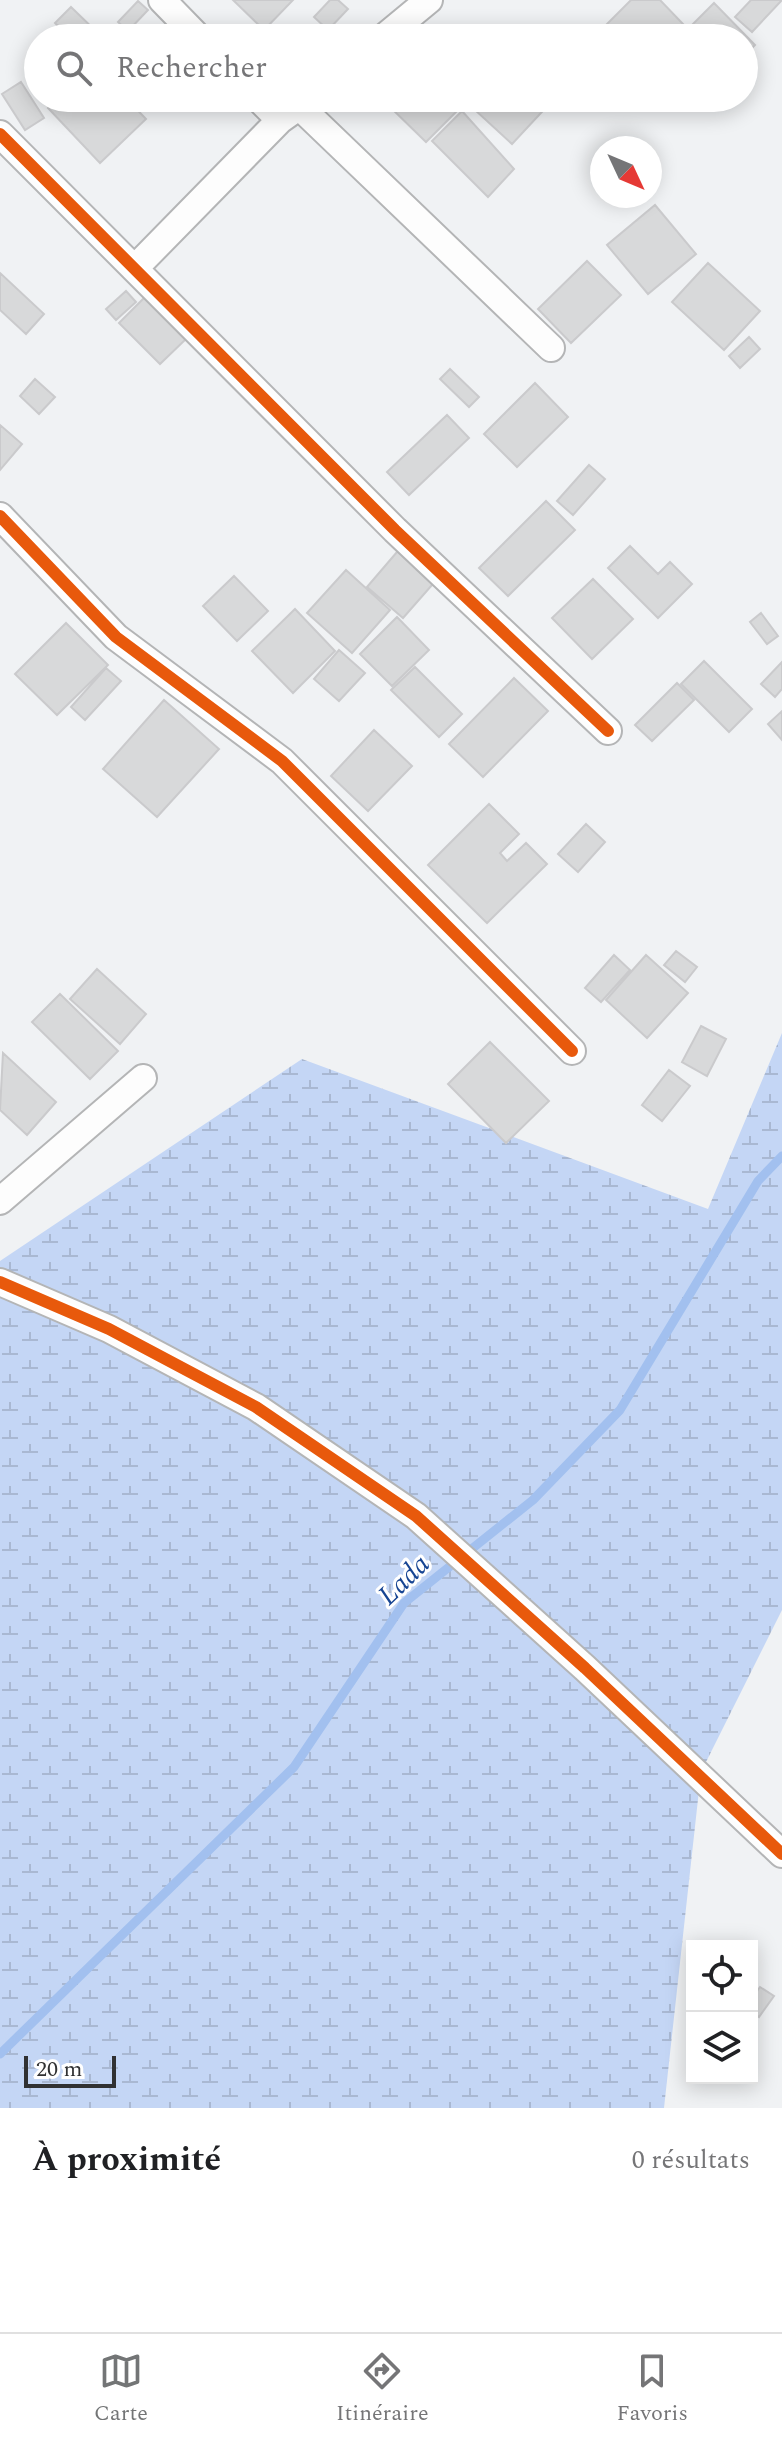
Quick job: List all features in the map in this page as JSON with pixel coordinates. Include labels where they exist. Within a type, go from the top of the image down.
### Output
[{"type":"street","points":[[162,0],[185,24]]},
{"type":"street","points":[[400,24],[429,0]]},
{"type":"street","points":[[136,267],[293,112]]},
{"type":"street","points":[[301,112],[551,348]]},
{"type":"street","points":[[0,134],[395,530],[608,731]]},
{"type":"street","points":[[0,516],[116,637],[282,761],[572,1051]]},
{"type":"street","points":[[0,1201],[143,1078]]},
{"type":"street","points":[[0,1282],[109,1329],[256,1407],[416,1516],[585,1668],[782,1854]]},
{"type":"green space","points":[[782,1033],[782,1610],[701,1772],[664,2108],[0,2108],[0,1261],[302,1059],[708,1209]]},
{"type":"building","points":[[233,0],[293,0],[270,24],[258,24]]},
{"type":"building","points":[[330,0],[338,0],[348,9],[334,24],[322,24],[314,17]]},
{"type":"building","points":[[631,0],[660,0],[683,24],[607,24]]},
{"type":"building","points":[[751,0],[782,0],[758,26],[743,24],[735,17]]},
{"type":"building","points":[[138,1],[148,10],[135,24],[118,22]]},
{"type":"building","points":[[714,3],[734,24],[693,24]]},
{"type":"building","points":[[71,7],[89,24],[56,24]]},
{"type":"building","points":[[21,82],[24,87],[24,112],[40,112],[44,118],[25,130],[2,94]]},
{"type":"building","points":[[52,112],[139,112],[146,119],[100,163]]},
{"type":"building","points":[[395,112],[456,112],[426,142]]},
{"type":"building","points":[[463,112],[514,169],[488,197],[432,141]]},
{"type":"building","points":[[477,112],[542,112],[512,144]]},
{"type":"building","points":[[651,208],[658,208],[696,254],[648,294],[607,245]]},
{"type":"building","points":[[587,261],[621,295],[571,343],[538,309]]},
{"type":"building","points":[[708,263],[760,311],[724,350],[672,302]]},
{"type":"building","points":[[0,273],[44,314],[26,334],[0,310]]},
{"type":"building","points":[[126,291],[136,302],[116,320],[106,309]]},
{"type":"building","points":[[146,296],[187,338],[160,364],[119,323]]},
{"type":"building","points":[[749,337],[760,349],[740,368],[729,356]]},
{"type":"building","points":[[450,369],[479,397],[469,407],[440,379]]},
{"type":"building","points":[[35,379],[55,397],[39,414],[20,396]]},
{"type":"building","points":[[535,383],[568,417],[517,467],[484,434]]},
{"type":"building","points":[[447,415],[469,438],[409,495],[387,472]]},
{"type":"building","points":[[0,425],[22,444],[0,470]]},
{"type":"building","points":[[589,465],[605,479],[573,515],[557,501]]},
{"type":"building","points":[[546,501],[575,530],[508,596],[479,568]]},
{"type":"building","points":[[403,545],[439,577],[403,618],[367,587]]},
{"type":"building","points":[[630,546],[658,574],[670,562],[692,584],[658,618],[608,568]]},
{"type":"building","points":[[346,570],[390,610],[352,653],[307,613]]},
{"type":"building","points":[[234,576],[268,611],[237,641],[203,606]]},
{"type":"building","points":[[593,579],[633,619],[592,659],[552,618]]},
{"type":"building","points":[[295,609],[335,651],[293,693],[252,651]]},
{"type":"building","points":[[761,613],[778,636],[767,644],[750,622]]},
{"type":"building","points":[[397,617],[429,650],[392,686],[360,654]]},
{"type":"building","points":[[66,623],[108,665],[57,715],[15,674]]},
{"type":"building","points":[[339,650],[365,673],[339,701],[314,679]]},
{"type":"building","points":[[704,661],[752,709],[729,732],[681,684]]},
{"type":"building","points":[[782,662],[782,689],[775,697],[761,684]]},
{"type":"building","points":[[415,667],[462,714],[439,737],[391,690]]},
{"type":"building","points":[[106,668],[121,681],[85,720],[71,707]]},
{"type":"building","points":[[514,678],[548,711],[483,777],[449,744]]},
{"type":"building","points":[[677,683],[694,700],[652,741],[635,725]]},
{"type":"building","points":[[164,700],[219,749],[157,817],[103,769]]},
{"type":"building","points":[[782,711],[782,740],[768,724]]},
{"type":"building","points":[[374,730],[412,766],[368,811],[331,776]]},
{"type":"building","points":[[489,804],[519,834],[500,853],[507,861],[526,843],[547,864],[487,923],[428,865]]},
{"type":"building","points":[[586,824],[605,842],[578,872],[558,854]]},
{"type":"building","points":[[676,951],[697,967],[685,982],[664,965]]},
{"type":"building","points":[[614,955],[630,970],[601,1002],[585,988]]},
{"type":"building","points":[[646,955],[688,993],[647,1038],[606,1000]]},
{"type":"building","points":[[97,969],[146,1014],[120,1044],[70,999]]},
{"type":"building","points":[[60,994],[118,1051],[90,1079],[32,1022]]},
{"type":"building","points":[[701,1026],[726,1039],[707,1076],[682,1062]]},
{"type":"building","points":[[490,1042],[549,1101],[506,1143],[448,1084]]},
{"type":"building","points":[[3,1053],[56,1102],[27,1135],[0,1110]]},
{"type":"building","points":[[669,1070],[690,1086],[662,1121],[642,1105]]},
{"type":"building","points":[[760,1987],[774,1996],[759,2017],[758,2016]]},
{"type":"waterway","name":"Lada","points":[[0,2054],[294,1767],[404,1603],[533,1500],[620,1410],[758,1181],[782,1156]]},
{"type":"cycle path","points":[[0,134],[395,530],[608,731]]},
{"type":"cycle path","points":[[0,516],[116,637],[282,761],[572,1051]]},
{"type":"cycle path","points":[[0,1282],[109,1329],[256,1407],[416,1516],[585,1668],[782,1854]]}]
